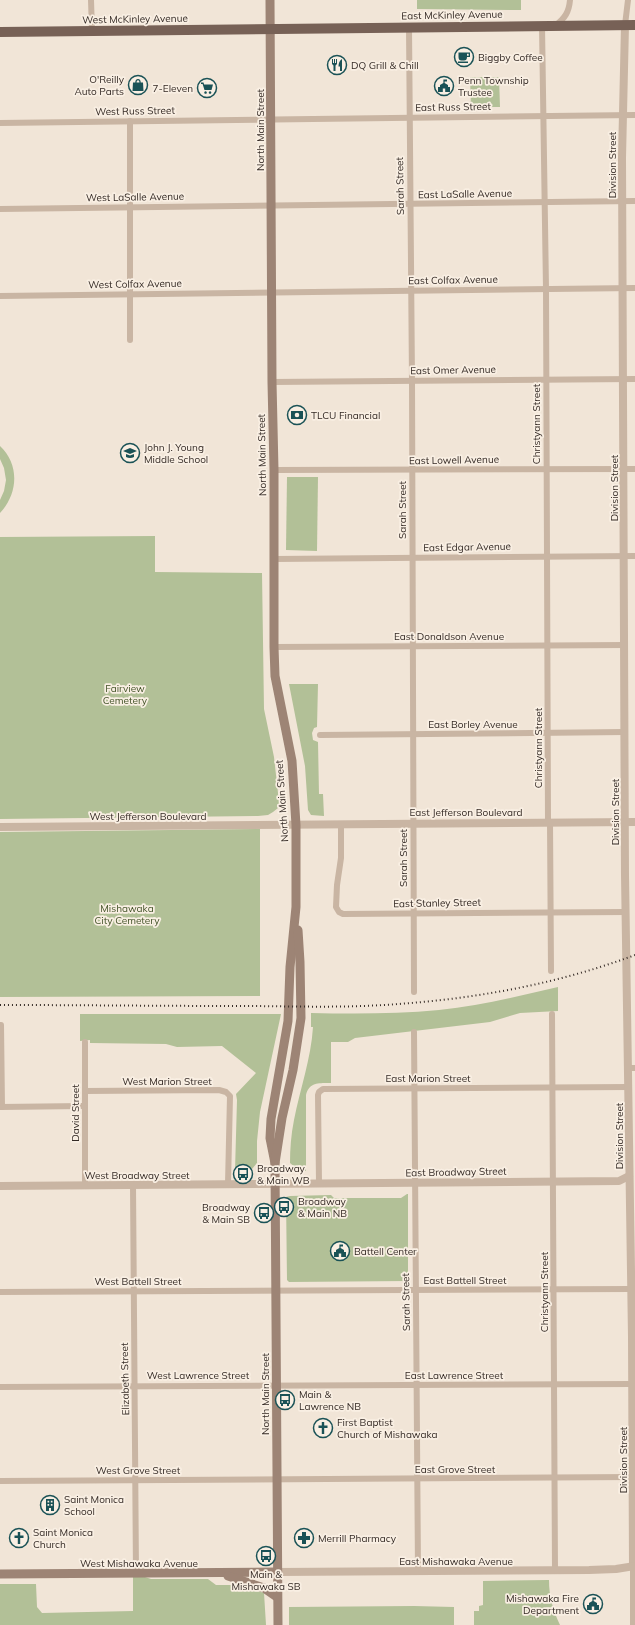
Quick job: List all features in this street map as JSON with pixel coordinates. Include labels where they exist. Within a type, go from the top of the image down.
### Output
[{"type":"main road","name":"North Main Street","points":[[270,0],[274,647],[275,676],[292,761],[296,824],[296,907],[300,962],[301,1018],[293,1070],[282,1118],[275,1163],[278,1625]]},
{"type":"main road","name":"East McKinley Avenue","points":[[269,29],[630,25]]},
{"type":"main road","name":"West McKinley Avenue","points":[[0,32],[269,29]]},
{"type":"main road","name":"North Main Street","points":[[275,1163],[270,1138],[271,1119],[288,1021],[290,967],[296,907]]},
{"type":"main road","name":"West Mishawaka Avenue","points":[[0,1574],[218,1574],[277,1572]]},
{"type":"main road","points":[[218,1574],[264,1588],[278,1597]]},
{"type":"street","points":[[91,0],[92,31]]},
{"type":"street","name":"Division Street","points":[[628,0],[630,25],[622,115],[626,732],[625,822],[626,912],[632,1068],[629,1087],[633,1267],[631,1289],[634,1363],[632,1384],[634,1463],[634,1625]]},
{"type":"street","points":[[555,26],[563,20],[567,13],[570,1]]},
{"type":"street","name":"Christyann Street","points":[[542,26],[546,289],[547,645],[551,971]]},
{"type":"street","name":"Sarah Street","points":[[408,27],[412,381],[414,992]]},
{"type":"street","name":"East Russ Street","points":[[271,119],[635,115]]},
{"type":"street","name":"West Russ Street","points":[[0,123],[271,119]]},
{"type":"street","points":[[130,121],[130,340]]},
{"type":"street","name":"East LaSalle Avenue","points":[[271,206],[635,201]]},
{"type":"street","name":"West LaSalle Avenue","points":[[0,209],[271,206]]},
{"type":"street","name":"East Colfax Avenue","points":[[271,292],[635,288]]},
{"type":"street","name":"West Colfax Avenue","points":[[0,296],[271,292]]},
{"type":"street","name":"East Omer Avenue","points":[[272,382],[635,379]]},
{"type":"street","name":"East Lowell Avenue","points":[[274,470],[635,469]]},
{"type":"street","name":"East Edgar Avenue","points":[[274,559],[635,556]]},
{"type":"street","name":"East Donaldson Avenue","points":[[274,647],[625,645]]},
{"type":"street","name":"East Borley Avenue","points":[[320,735],[548,734],[626,732]]},
{"type":"street","name":"East Jefferson Boulevard","points":[[296,824],[635,822]]},
{"type":"street","name":"West Jefferson Boulevard","points":[[0,827],[296,824]]},
{"type":"street","name":"East Stanley Street","points":[[341,824],[341,858],[336,885],[336,907],[339,912],[343,914],[626,912]]},
{"type":"street","name":"Christyann Street","points":[[552,1014],[555,1570]]},
{"type":"street","points":[[1,1025],[1,1107],[84,1106]]},
{"type":"street","name":"Sarah Street","points":[[414,1032],[418,1572]]},
{"type":"street","name":"David Street","points":[[84,1042],[85,1185]]},
{"type":"street","name":"East Marion Street","points":[[318,1184],[318,1096],[321,1090],[629,1087]]},
{"type":"street","name":"West Marion Street","points":[[85,1092],[219,1090],[226,1092],[230,1096],[231,1102],[228,1134],[228,1184]]},
{"type":"street","name":"East Broadway Street","points":[[275,1184],[619,1180],[632,1174]]},
{"type":"street","name":"West Broadway Street","points":[[0,1186],[275,1184]]},
{"type":"street","name":"Elizabeth Street","points":[[133,1185],[136,1574]]},
{"type":"street","name":"East Battell Street","points":[[275,1290],[631,1289]]},
{"type":"street","name":"West Battell Street","points":[[0,1292],[275,1290]]},
{"type":"street","name":"East Lawrence Street","points":[[276,1385],[632,1384]]},
{"type":"street","name":"West Lawrence Street","points":[[0,1387],[276,1385]]},
{"type":"street","name":"East Grove Street","points":[[277,1479],[633,1477]]},
{"type":"street","name":"West Grove Street","points":[[0,1481],[277,1479]]},
{"type":"street","name":"East Mishawaka Avenue","points":[[277,1572],[609,1570],[634,1566]]},
{"type":"green space","points":[[417,0],[521,0],[521,10],[417,9]]},
{"type":"green space","points":[[470,77],[499,77],[500,107],[471,107]]},
{"type":"green space","points":[[0,446],[11,462],[14,471],[14,480],[10,497],[0,513],[0,500],[4,491],[6,480],[4,468],[0,459]]},
{"type":"green space","points":[[287,477],[318,477],[317,551],[286,550]]},
{"type":"green space","name":"Fairview Cemetery","points":[[155,536],[155,572],[262,573],[264,709],[274,757],[279,802],[278,808],[268,815],[258,816],[0,819],[0,537]]},
{"type":"green space","points":[[289,684],[318,684],[317,727],[314,728],[312,733],[313,740],[318,742],[319,794],[323,794],[324,816],[311,815],[308,810],[305,766]]},
{"type":"green space","name":"Mishawaka City Cemetery","points":[[260,829],[260,996],[0,997],[0,832]]},
{"type":"green space","points":[[558,987],[558,1011],[520,1013],[490,1022],[355,1038],[348,1042],[331,1042],[331,1083],[319,1083],[312,1085],[307,1091],[306,1095],[306,1171],[296,1171],[296,1168],[290,1163],[291,1142],[296,1108],[308,1062],[312,1039],[313,1027],[311,1027],[311,1013],[343,1014],[439,1010],[484,1003]]},
{"type":"green space","points":[[80,1014],[281,1014],[260,1112],[257,1141],[257,1163],[252,1171],[235,1171],[236,1094],[256,1073],[222,1046],[177,1047],[166,1044],[90,1043],[90,1040],[80,1041]]},
{"type":"green space","points":[[407,1194],[408,1281],[289,1282],[287,1280],[286,1197],[331,1195],[334,1198],[401,1198]]},
{"type":"green space","points":[[133,1577],[145,1577],[151,1579],[208,1579],[216,1585],[241,1585],[264,1593],[266,1625],[0,1625],[0,1584],[36,1584],[37,1607],[42,1613],[133,1611]]},
{"type":"green space","points":[[549,1580],[552,1603],[560,1625],[474,1625],[474,1611],[479,1611],[479,1606],[483,1605],[483,1581]]},
{"type":"green space","points":[[289,1607],[454,1607],[454,1625],[289,1625]]},
{"type":"railway","points":[[0,1005],[329,1007],[415,1003],[479,995],[543,983],[605,966],[635,955]]},
{"type":"place","name":"Biggby Coffee","points":[[464,57]]},
{"type":"place","name":"DQ Grill & Chill","points":[[337,65]]},
{"type":"place","name":"O'Reilly Auto Parts","points":[[138,85]]},
{"type":"place","name":"Penn Township Trustee","points":[[444,86]]},
{"type":"place","name":"7-Eleven","points":[[207,88]]},
{"type":"place","name":"TLCU Financial","points":[[297,415]]},
{"type":"place","name":"John J. Young Middle School","points":[[130,453]]},
{"type":"place","name":"Broadway & Main WB","points":[[243,1174]]},
{"type":"place","name":"Broadway & Main NB","points":[[284,1207]]},
{"type":"place","name":"Broadway & Main SB","points":[[264,1213]]},
{"type":"place","name":"Battell Center","points":[[340,1251]]},
{"type":"place","name":"Main & Lawrence NB","points":[[285,1400]]},
{"type":"place","name":"First Baptist Church of Mishawaka","points":[[323,1428]]},
{"type":"place","name":"Saint Monica School","points":[[50,1505]]},
{"type":"place","name":"Saint Monica Church","points":[[19,1538]]},
{"type":"place","name":"Merrill Pharmacy","points":[[304,1538]]},
{"type":"place","name":"Main & Mishawaka SB","points":[[266,1556]]},
{"type":"place","name":"Mishawaka Fire Department","points":[[593,1604]]}]
